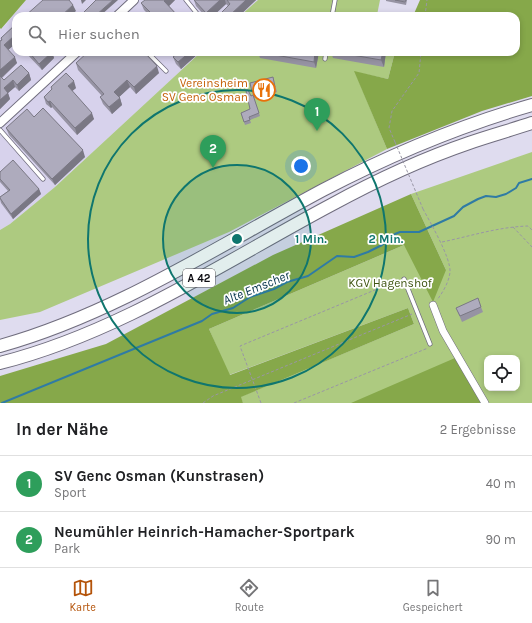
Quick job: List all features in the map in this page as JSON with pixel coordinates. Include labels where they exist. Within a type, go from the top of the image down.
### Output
[{"type":"highway","name":"A 42","points":[[0,346],[49,330],[96,310],[164,277],[323,190],[413,147],[460,127],[532,105]]},
{"type":"highway","name":"A 42","points":[[0,363],[56,345],[123,317],[172,292],[332,204],[390,176],[468,143],[532,123]]},
{"type":"street","points":[[120,12],[134,0]]},
{"type":"street","points":[[0,123],[73,56]]},
{"type":"street","points":[[433,305],[443,331],[485,403]]},
{"type":"lane","points":[[186,0],[196,12]]},
{"type":"lane","points":[[333,12],[335,0]]},
{"type":"lane","points":[[151,56],[166,72]]},
{"type":"lane","points":[[0,130],[43,179]]},
{"type":"lane","points":[[404,279],[430,344]]},
{"type":"path","points":[[426,12],[427,0]]},
{"type":"path","points":[[420,56],[418,73],[392,111],[389,128],[423,209],[441,243],[450,271],[444,289],[433,305]]},
{"type":"path","points":[[441,243],[488,230],[513,226],[528,226],[532,230]]},
{"type":"path","points":[[513,226],[532,247]]},
{"type":"path","points":[[261,403],[240,346],[403,278],[404,279]]},
{"type":"path","points":[[203,403],[213,396],[418,311]]},
{"type":"path","points":[[294,403],[431,346],[430,344]]},
{"type":"shaded area","points":[[26,0],[258,0],[244,12],[16,12]]},
{"type":"shaded area","points":[[12,17],[12,56],[197,56],[55,187],[10,224],[0,230],[0,28],[2,29]]},
{"type":"green space","points":[[0,0],[26,0],[16,12],[12,12],[12,16],[1,29]]},
{"type":"green space","points":[[258,0],[380,0],[378,12],[244,12]]},
{"type":"green space","points":[[420,0],[532,0],[532,96],[482,111],[387,149],[354,71],[388,79],[394,56],[520,56],[520,12],[415,12]]},
{"type":"green space","points":[[197,56],[394,56],[388,79],[355,72],[387,149],[229,232],[40,312],[0,320],[0,230],[10,224],[55,187]]},
{"type":"green space","name":"KGV Hagenshof","points":[[532,152],[532,403],[243,403],[240,397],[414,324],[408,308],[229,375],[209,329],[404,245],[446,270],[411,194]]},
{"type":"green space","points":[[411,194],[446,270],[433,302],[404,245],[209,329],[230,375],[408,308],[414,324],[241,397],[243,403],[0,403],[0,376],[106,344],[273,255]]},
{"type":"green space","points":[[455,358],[483,403],[351,403]]},
{"type":"building","points":[[43,0],[69,0],[73,5],[65,12],[30,12]]},
{"type":"building","points":[[96,0],[113,0],[100,12],[84,12]]},
{"type":"building","points":[[145,0],[165,0],[164,1],[174,12],[150,12],[141,3]]},
{"type":"building","points":[[194,0],[220,0],[207,12],[205,12]]},
{"type":"building","points":[[227,0],[246,0],[233,12],[222,12],[230,4]]},
{"type":"building","points":[[395,0],[406,0],[405,2]]},
{"type":"building","points":[[12,28],[12,38],[4,45],[12,54],[12,56],[15,57],[0,70],[0,41],[2,40],[1,38]]},
{"type":"building","points":[[32,56],[48,56],[39,64]]},
{"type":"building","points":[[84,56],[148,56],[157,66],[134,87],[127,80],[114,92],[120,98],[109,107],[100,97],[104,94],[76,63]]},
{"type":"building","points":[[174,56],[185,56],[178,62],[173,57]]},
{"type":"building","points":[[281,56],[315,56],[314,62]]},
{"type":"building","points":[[358,56],[382,56],[381,60]]},
{"type":"building","points":[[21,65],[29,73],[17,85],[13,80],[4,88],[8,93],[0,100],[0,76],[4,80]]},
{"type":"building","points":[[66,73],[74,81],[68,86],[92,113],[75,128],[50,101],[48,102],[44,97],[52,89],[51,87]]},
{"type":"building","points":[[273,77],[275,87],[252,92],[250,83]]},
{"type":"building","points":[[248,90],[251,96],[253,95],[259,113],[249,117],[250,120],[244,122],[241,113],[250,109],[246,91]]},
{"type":"building","points":[[43,108],[83,150],[52,179],[6,128],[27,109],[34,117]]},
{"type":"building","points":[[13,160],[39,189],[11,214],[0,198],[10,190],[0,179],[0,172]]},
{"type":"building","points":[[478,298],[481,307],[460,316],[456,308]]},
{"type":"waterway","name":"Alte Emscher","points":[[2,403],[202,321],[212,314],[233,308],[250,297],[274,289],[287,282],[308,276],[337,256],[354,257],[382,245],[395,234],[400,232],[419,232],[454,216],[463,207],[478,199],[486,196],[496,197],[506,194],[516,188],[519,183],[532,179]]},
{"type":"place","name":"Vereinsheim SV Genc Osman","points":[[264,90]]},
{"type":"place","name":"SV Genc Osman (Kunstrasen)","points":[[317,131]]},
{"type":"place","name":"Neumühler Heinrich-Hamacher-Sportpark","points":[[213,168]]}]
